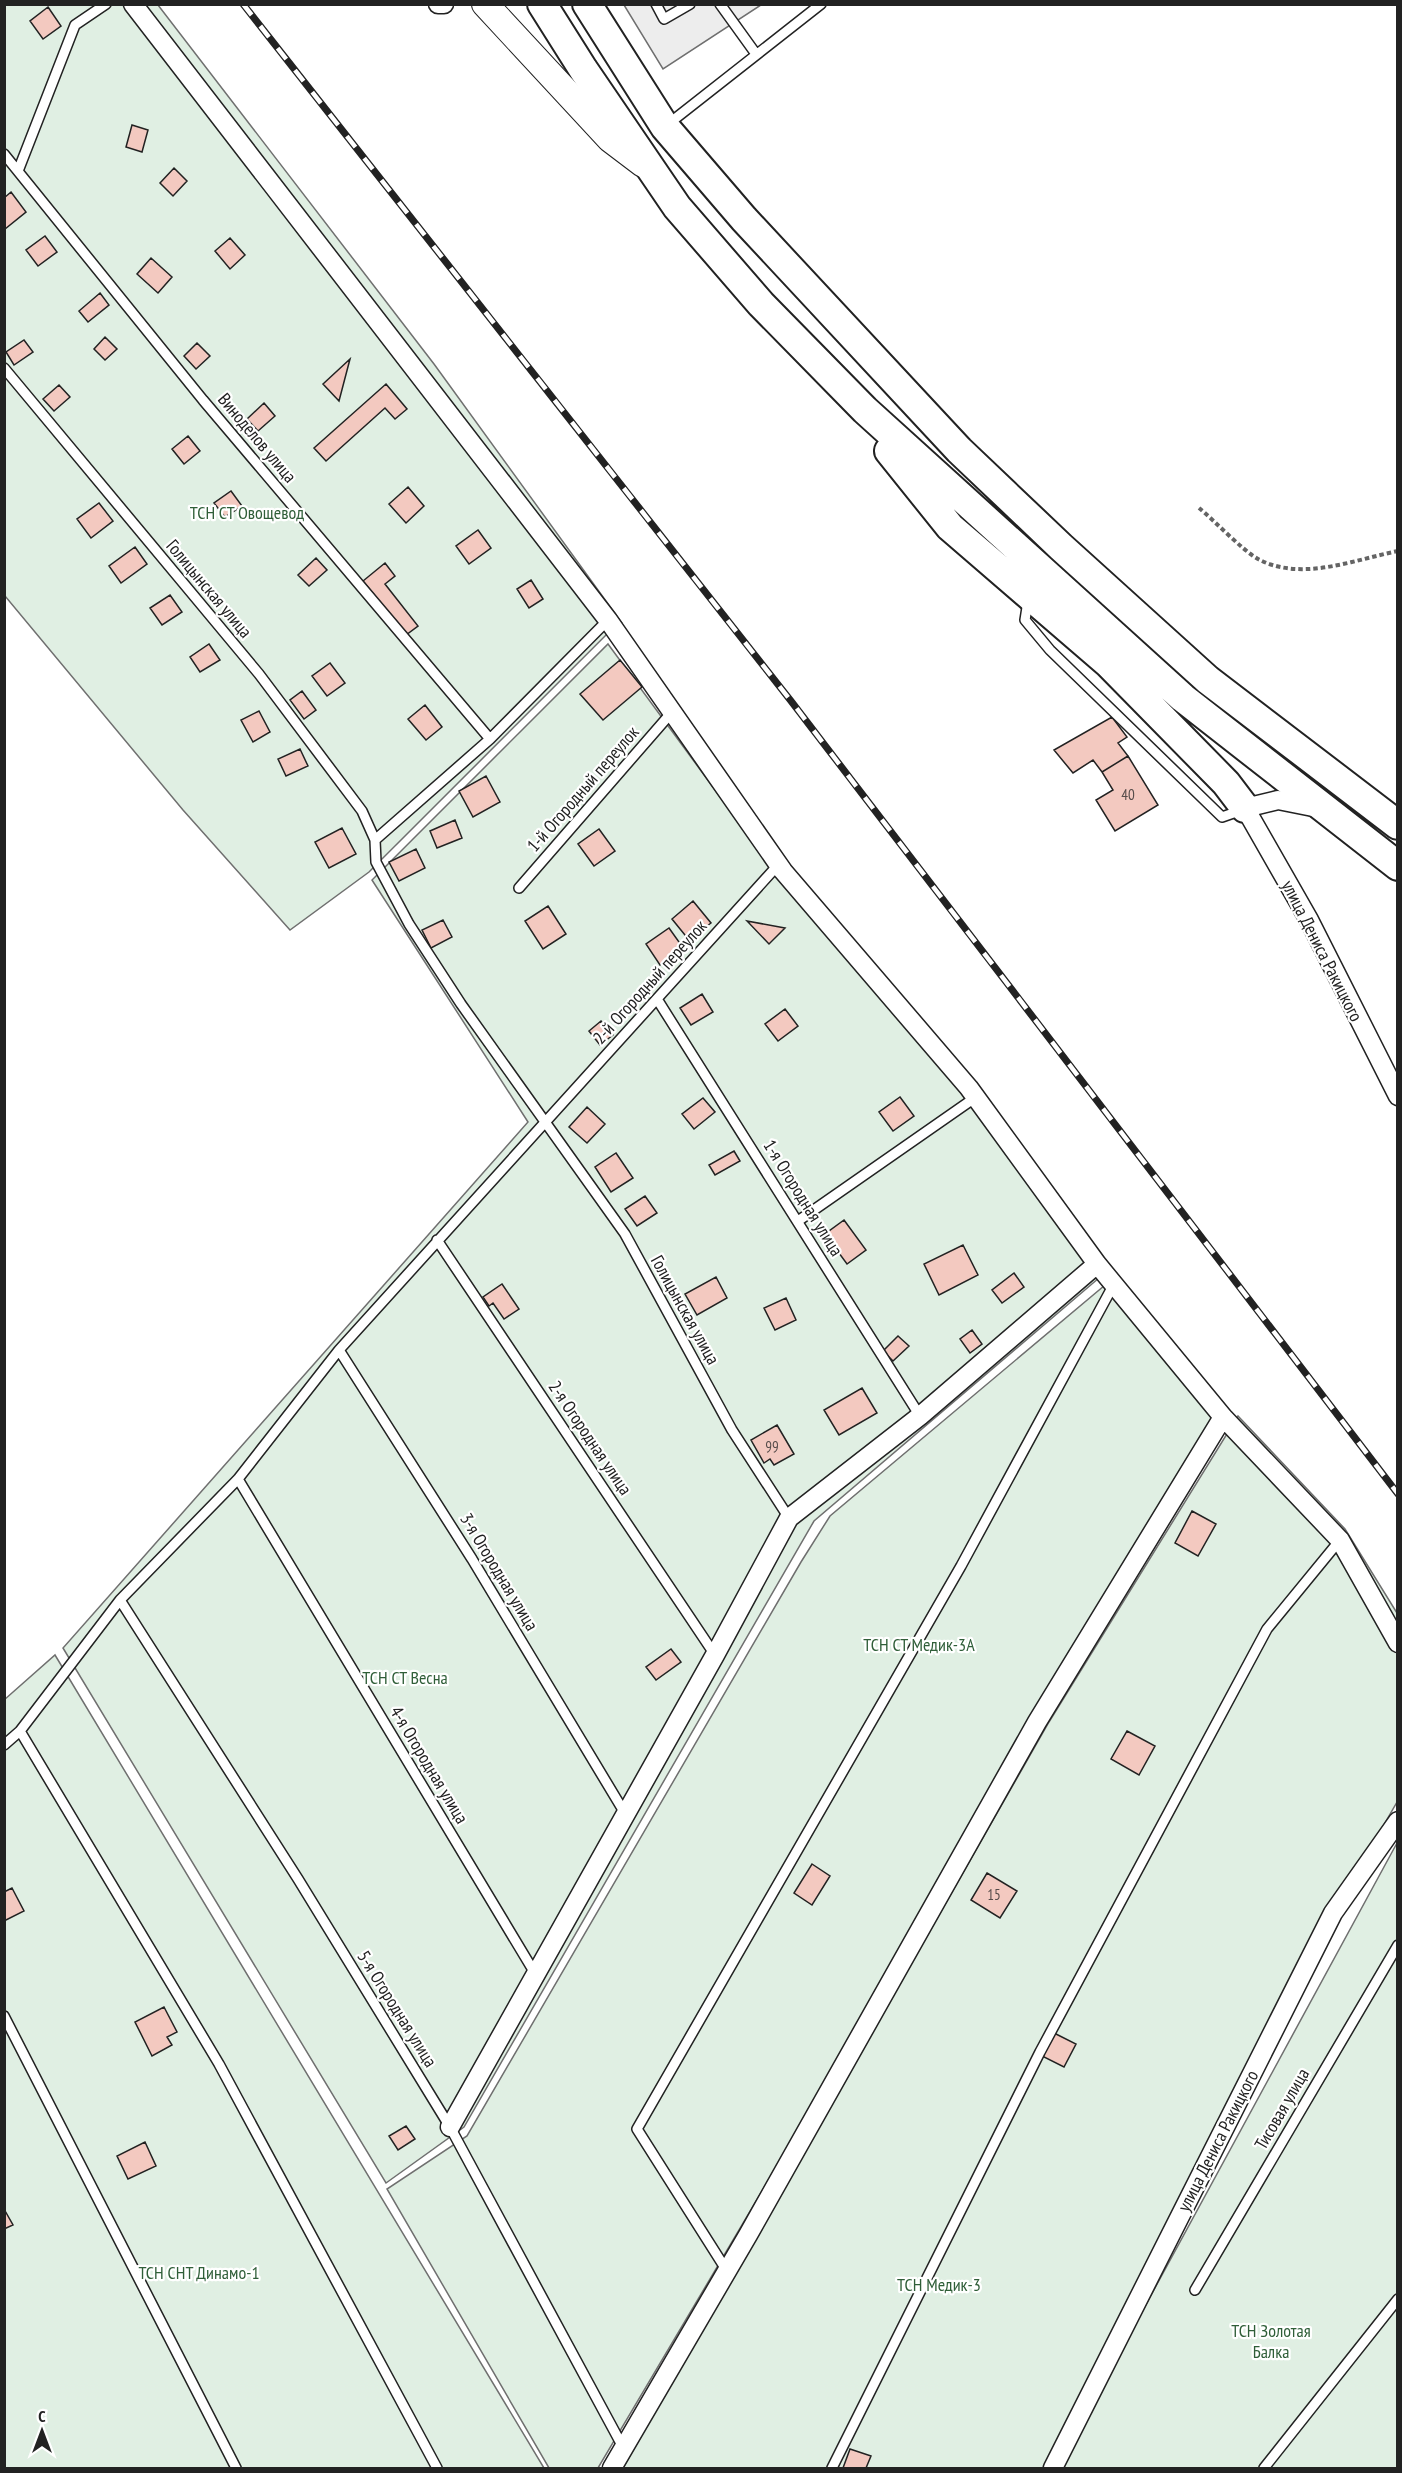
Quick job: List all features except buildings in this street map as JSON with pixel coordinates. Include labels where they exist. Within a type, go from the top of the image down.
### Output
[{"type":"main road","points":[[542,4],[677,207],[761,304],[865,411],[1183,698],[1398,866]]},
{"type":"main road","points":[[586,4],[665,127],[744,219],[959,450],[1061,547],[1208,680],[1398,825]]},
{"type":"main road","points":[[865,411],[880,439],[950,527],[1108,664],[1226,783],[1245,808]]},
{"type":"street","points":[[133,4],[608,620],[778,865],[976,1097],[1097,1264],[1223,1417],[1340,1540],[1398,1643]]},
{"type":"street","points":[[438,4],[444,4]]},
{"type":"street","points":[[485,4],[610,139],[650,168]]},
{"type":"street","points":[[1245,808],[1278,800],[1322,808]]},
{"type":"street","name":"улица Дениса Ракицкого","points":[[1245,808],[1309,921],[1398,1096]]},
{"type":"street","points":[[450,2127],[626,1815],[789,1518],[920,1416],[1097,1264]]},
{"type":"street","points":[[612,2469],[728,2271],[1037,1722],[1223,1417]]},
{"type":"street","name":"улица Дениса Ракицкого","points":[[1053,2469],[1333,1913],[1398,1821]]},
{"type":"lane","points":[[18,171],[75,25],[106,4]]},
{"type":"lane","points":[[656,4],[664,20],[690,4]]},
{"type":"lane","points":[[720,4],[756,54]]},
{"type":"lane","points":[[665,127],[821,4]]},
{"type":"lane","name":"Виноделов улица","points":[[4,154],[203,400],[490,739]]},
{"type":"lane","name":"Голицынская улица","points":[[4,368],[259,674],[362,811],[375,840],[376,862],[409,924],[460,1004],[625,1234],[732,1431],[789,1518]]},
{"type":"lane","points":[[375,840],[490,739],[608,620]]},
{"type":"lane","name":"1-й Огородный переулок","points":[[519,888],[672,712]]},
{"type":"lane","name":"2-й Огородный переулок","points":[[4,1745],[20,1731],[120,1600],[238,1479],[339,1350],[436,1240],[778,865]]},
{"type":"lane","name":"1-я Огородная улица","points":[[657,999],[920,1416]]},
{"type":"lane","points":[[798,1221],[976,1097]]},
{"type":"lane","name":"2-я Огородная улица","points":[[436,1240],[715,1655]]},
{"type":"lane","points":[[728,2271],[636,2128],[960,1566],[1114,1284]]},
{"type":"lane","name":"3-я Огородная улица","points":[[339,1350],[472,1559],[626,1815]]},
{"type":"lane","name":"4-я Огородная улица","points":[[238,1479],[536,1975]]},
{"type":"lane","points":[[832,2469],[1040,2052],[1267,1629],[1340,1540]]},
{"type":"lane","name":"5-я Огородная улица","points":[[120,1600],[298,1879],[450,2127],[624,2449]]},
{"type":"lane","points":[[20,1731],[219,2064],[436,2469]]},
{"type":"lane","name":"Тисовая улица","points":[[1195,2290],[1398,1945]]},
{"type":"lane","points":[[4,2016],[236,2469]]},
{"type":"lane","points":[[1264,2469],[1398,2299]]},
{"type":"path","points":[[1199,508],[1257,558],[1286,570],[1321,568],[1398,551]]},
{"type":"green space","name":"ТСН СТ Овощевод","points":[[4,5],[158,5],[434,364],[622,623],[606,635],[369,872],[290,930],[183,810],[5,596]]},
{"type":"green space","name":"ТСН СТ Весна","points":[[608,644],[787,888],[979,1112],[1099,1278],[814,1521],[464,2127],[386,2183],[63,1648],[528,1122],[372,880]]},
{"type":"green space","name":"ТСН СТ Медик-3А","points":[[1117,1275],[1226,1408],[598,2468],[549,2468],[387,2189],[467,2136],[830,1516]]},
{"type":"green space","name":"ТСН Медик-3","points":[[1238,1416],[1345,1529],[1397,1613],[1397,1802],[1333,1913],[1053,2468],[623,2468],[1049,1722]]},
{"type":"green space","name":"ТСН СНТ Динамо-1","points":[[55,1655],[544,2468],[5,2468],[4,1700]]},
{"type":"green space","name":"ТСН Золотая Балка","points":[[1397,1843],[1397,2468],[1057,2468]]},
{"type":"shaded area","points":[[624,5],[761,5],[663,69]]},
{"type":"railway","points":[[243,4],[791,701],[1398,1494]]}]
